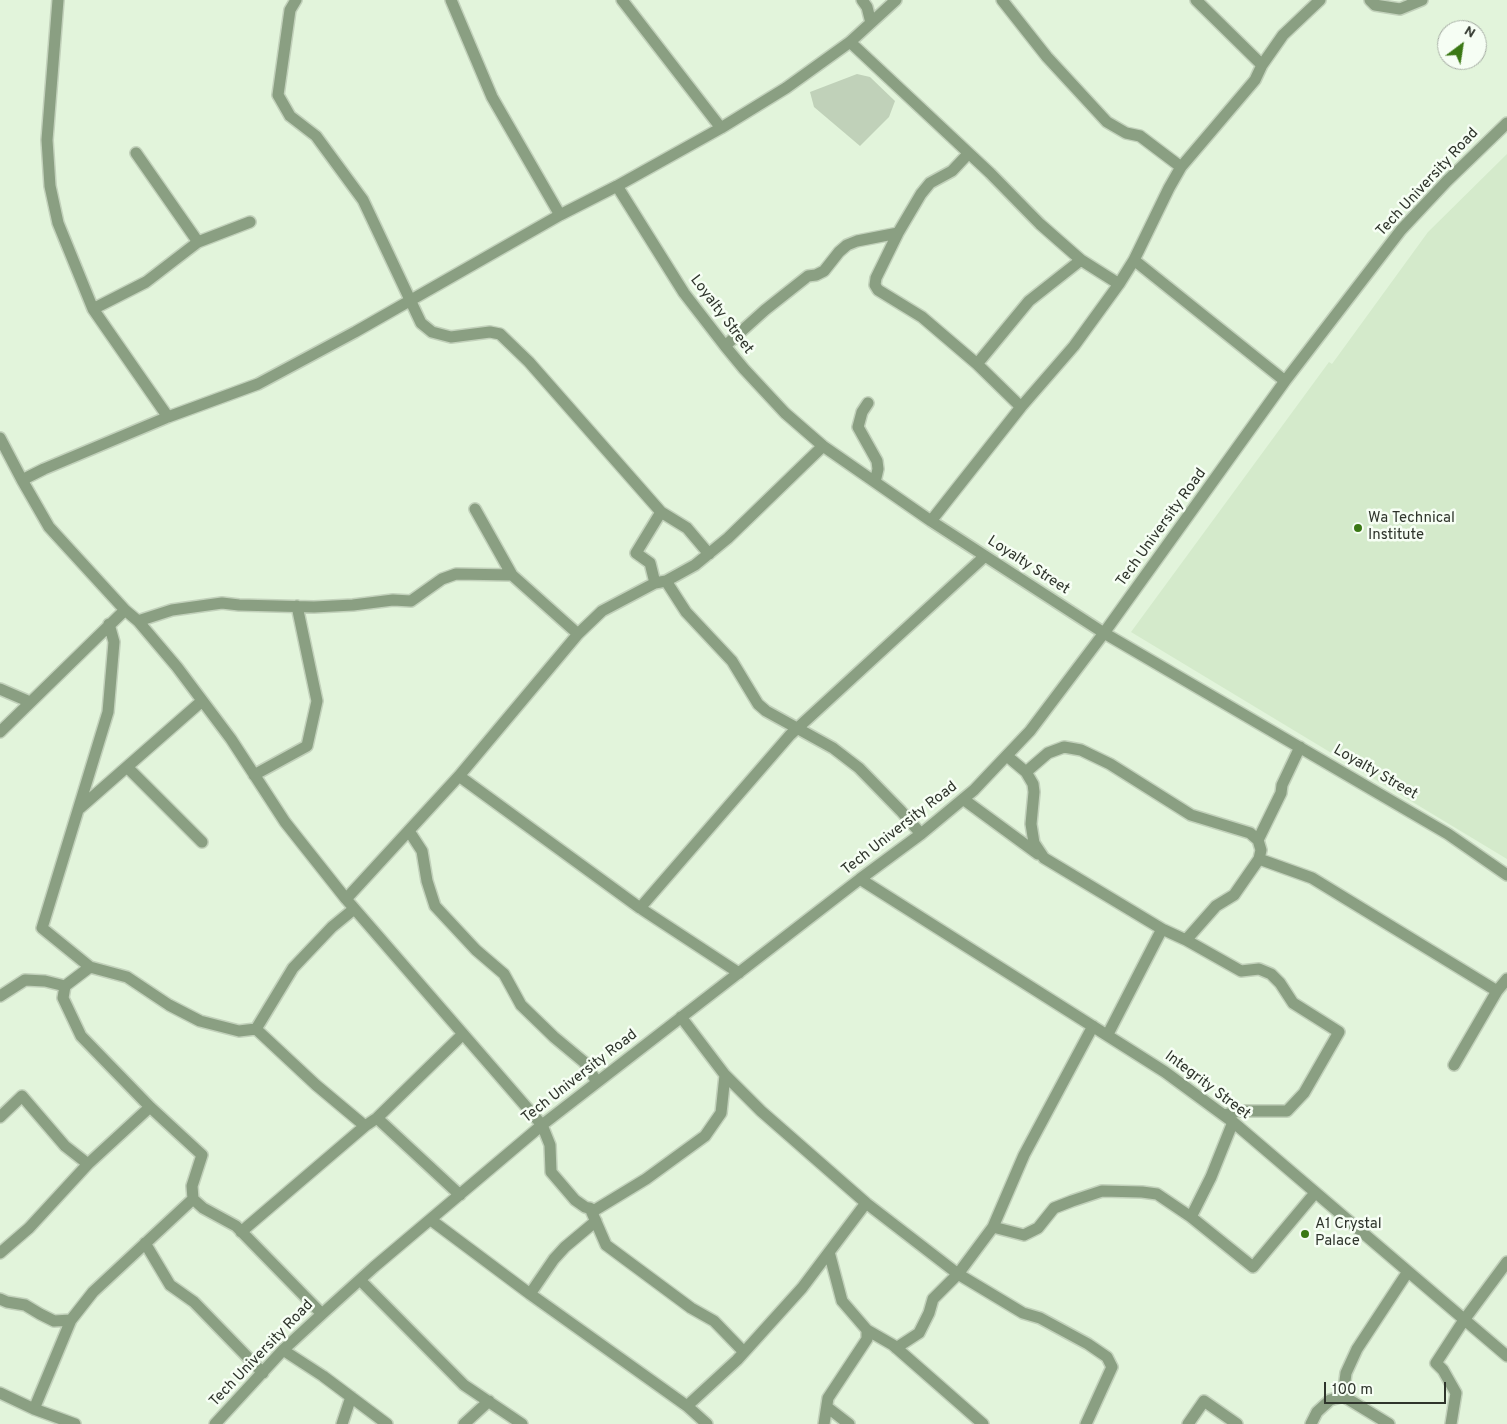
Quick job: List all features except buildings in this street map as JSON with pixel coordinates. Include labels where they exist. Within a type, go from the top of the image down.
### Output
[{"type":"street","points":[[58,0],[46,140],[50,186],[58,223],[93,309],[168,417]]},
{"type":"street","points":[[296,0],[290,10],[278,95],[290,116],[316,136],[363,200],[421,323],[432,332],[451,337],[490,332],[500,334],[529,362],[661,512],[686,528],[709,554]]},
{"type":"street","points":[[451,0],[492,97],[560,215]]},
{"type":"street","points":[[622,0],[721,128]]},
{"type":"street","points":[[862,0],[867,8],[871,23]]},
{"type":"street","points":[[22,480],[168,417],[258,384],[560,215],[617,186],[721,128],[786,88],[850,42],[896,0]]},
{"type":"street","points":[[1002,0],[1047,57],[1107,122],[1126,133],[1140,136],[1181,167]]},
{"type":"street","points":[[1196,0],[1262,65]]},
{"type":"street","points":[[930,521],[1021,407],[1074,346],[1119,284],[1134,260],[1181,167],[1254,80],[1283,35],[1320,0]]},
{"type":"street","points":[[1370,0],[1376,5],[1400,8],[1422,0]]},
{"type":"street","points":[[850,42],[990,174],[1040,224],[1081,260],[1119,284]]},
{"type":"street","name":"Tech University Road","points":[[216,1424],[283,1350],[322,1314],[542,1125],[921,834],[963,799],[1007,756],[1030,731],[1104,633],[1285,381],[1401,230],[1447,181],[1507,123]]},
{"type":"street","points":[[136,153],[198,242]]},
{"type":"street","points":[[968,154],[952,171],[930,183],[922,194],[898,233],[876,278],[875,285],[878,290],[922,316],[977,364],[1021,407]]},
{"type":"street","name":"Loyalty Street","points":[[617,186],[684,293],[725,346],[785,413],[823,446],[930,521],[1104,633],[1448,834],[1507,875]]},
{"type":"street","points":[[93,309],[146,282],[198,242],[250,222]]},
{"type":"street","points":[[725,346],[765,310],[808,276],[824,271],[839,252],[847,246],[856,241],[898,233]]},
{"type":"street","points":[[977,364],[1029,302],[1081,260]]},
{"type":"street","points":[[1134,260],[1285,381]]},
{"type":"street","points":[[868,403],[862,412],[858,428],[878,462],[874,482]]},
{"type":"street","points":[[0,438],[49,527],[125,610],[138,621],[177,667],[231,740],[285,822],[346,899],[542,1125],[550,1145],[551,1172],[576,1200],[585,1207],[595,1210],[646,1179],[705,1136],[721,1113],[725,1075]]},
{"type":"street","points":[[346,899],[459,776],[578,634],[602,611],[695,565],[728,538],[823,446]]},
{"type":"street","points":[[475,509],[512,575],[578,634]]},
{"type":"street","points":[[661,512],[636,553],[650,563],[661,582],[686,612],[732,661],[758,704],[766,711],[833,748],[859,768],[921,834]]},
{"type":"street","points":[[640,908],[798,728],[985,556]]},
{"type":"street","points":[[138,621],[172,610],[222,603],[239,606],[324,607],[352,606],[393,600],[411,601],[442,579],[456,574],[512,575]]},
{"type":"street","points":[[254,775],[307,746],[317,701],[297,606]]},
{"type":"street","points":[[0,732],[125,610]]},
{"type":"street","points":[[109,624],[114,642],[108,712],[42,928],[90,967],[127,977],[169,1005],[200,1021],[239,1031],[256,1029],[316,1085],[365,1126]]},
{"type":"street","points":[[0,689],[30,702]]},
{"type":"street","points":[[79,809],[202,700]]},
{"type":"street","points":[[1026,772],[1048,753],[1064,747],[1081,750],[1110,764],[1191,815],[1250,833],[1258,840],[1261,850],[1259,859],[1234,895],[1216,906],[1186,940]]},
{"type":"street","points":[[1258,840],[1300,747]]},
{"type":"street","points":[[1007,756],[1026,772],[1033,784],[1031,824],[1034,843],[1044,858]]},
{"type":"street","points":[[126,767],[202,842]]},
{"type":"street","points":[[459,776],[640,908],[739,973]]},
{"type":"street","points":[[963,799],[1044,858],[1162,929],[1186,940],[1241,971],[1259,969],[1272,974],[1293,1002],[1339,1032],[1304,1093],[1287,1111],[1240,1111],[1228,1119],[1211,1177],[1191,1217]]},
{"type":"street","points":[[409,831],[422,851],[426,881],[434,906],[476,950],[504,974],[521,1006],[584,1062],[597,1082]]},
{"type":"street","points":[[1259,859],[1312,878],[1497,991]]},
{"type":"street","name":"Integrity Street","points":[[860,879],[1108,1034],[1165,1072],[1228,1119],[1507,1356]]},
{"type":"street","points":[[256,1029],[293,968],[332,927],[354,909]]},
{"type":"street","points":[[1108,1034],[1162,929]]},
{"type":"street","points":[[90,967],[65,986],[63,998],[81,1036],[150,1107],[202,1155],[192,1186],[193,1199],[203,1208],[236,1226],[322,1314]]},
{"type":"street","points":[[1454,1065],[1497,991],[1507,979]]},
{"type":"street","points":[[0,996],[25,980],[45,981],[65,986]]},
{"type":"street","points":[[681,1017],[725,1075],[761,1111],[866,1203],[958,1274],[1023,1313],[1040,1318],[1088,1344],[1107,1357],[1112,1367],[1086,1424]]},
{"type":"street","points":[[896,1348],[918,1333],[929,1313],[933,1299],[958,1274],[993,1227],[1024,1155],[1093,1026]]},
{"type":"street","points":[[241,1232],[365,1126],[378,1118],[463,1034]]},
{"type":"street","points":[[0,1117],[22,1096],[65,1146],[88,1164]]},
{"type":"street","points":[[0,1253],[29,1228],[88,1164],[150,1107]]},
{"type":"street","points":[[378,1118],[460,1195]]},
{"type":"street","points":[[993,1227],[1024,1235],[1038,1228],[1054,1208],[1102,1191],[1157,1194],[1191,1217],[1253,1267],[1315,1193]]},
{"type":"street","points":[[34,1409],[71,1320],[93,1292],[193,1199]]},
{"type":"street","points":[[687,1406],[744,1352],[802,1288],[866,1203]]},
{"type":"street","points":[[590,1208],[606,1245],[691,1308],[714,1321],[744,1352]]},
{"type":"street","points":[[431,1220],[530,1294],[687,1406],[707,1424]]},
{"type":"street","points":[[530,1294],[564,1247],[596,1221]]},
{"type":"street","points":[[145,1244],[170,1285],[194,1302],[263,1374]]},
{"type":"street","points":[[828,1252],[842,1301],[850,1312],[867,1330],[896,1348],[983,1424]]},
{"type":"street","points":[[1452,1424],[1456,1393],[1443,1370],[1436,1363],[1464,1320],[1507,1262]]},
{"type":"street","points":[[1343,1396],[1346,1374],[1357,1349],[1407,1273]]},
{"type":"street","points":[[360,1280],[464,1385],[522,1424]]},
{"type":"street","points":[[0,1299],[26,1305],[54,1321],[71,1320]]},
{"type":"street","points":[[824,1424],[828,1398],[867,1338],[867,1330]]},
{"type":"street","points":[[283,1350],[387,1424]]},
{"type":"street","points":[[0,1393],[34,1409],[75,1424]]},
{"type":"street","points":[[1311,1424],[1317,1412],[1330,1400],[1343,1396],[1389,1424]]},
{"type":"street","points":[[342,1424],[351,1397]]},
{"type":"street","points":[[1188,1424],[1204,1401],[1237,1424]]},
{"type":"street","points":[[464,1424],[489,1402]]},
{"type":"street","points":[[827,1407],[848,1424]]},
{"type":"shaded area","points":[[857,74],[870,77],[895,101],[889,117],[860,146],[814,107],[810,92]]},
{"type":"shaded area","name":"Wa Technical Institute","points":[[1507,154],[1507,859],[1131,632],[1329,362],[1332,364],[1428,232]]},
{"type":"place","name":"Wa Technical Institute","points":[[1358,528]]},
{"type":"place","name":"A1 Crystal Palace","points":[[1305,1234]]}]
